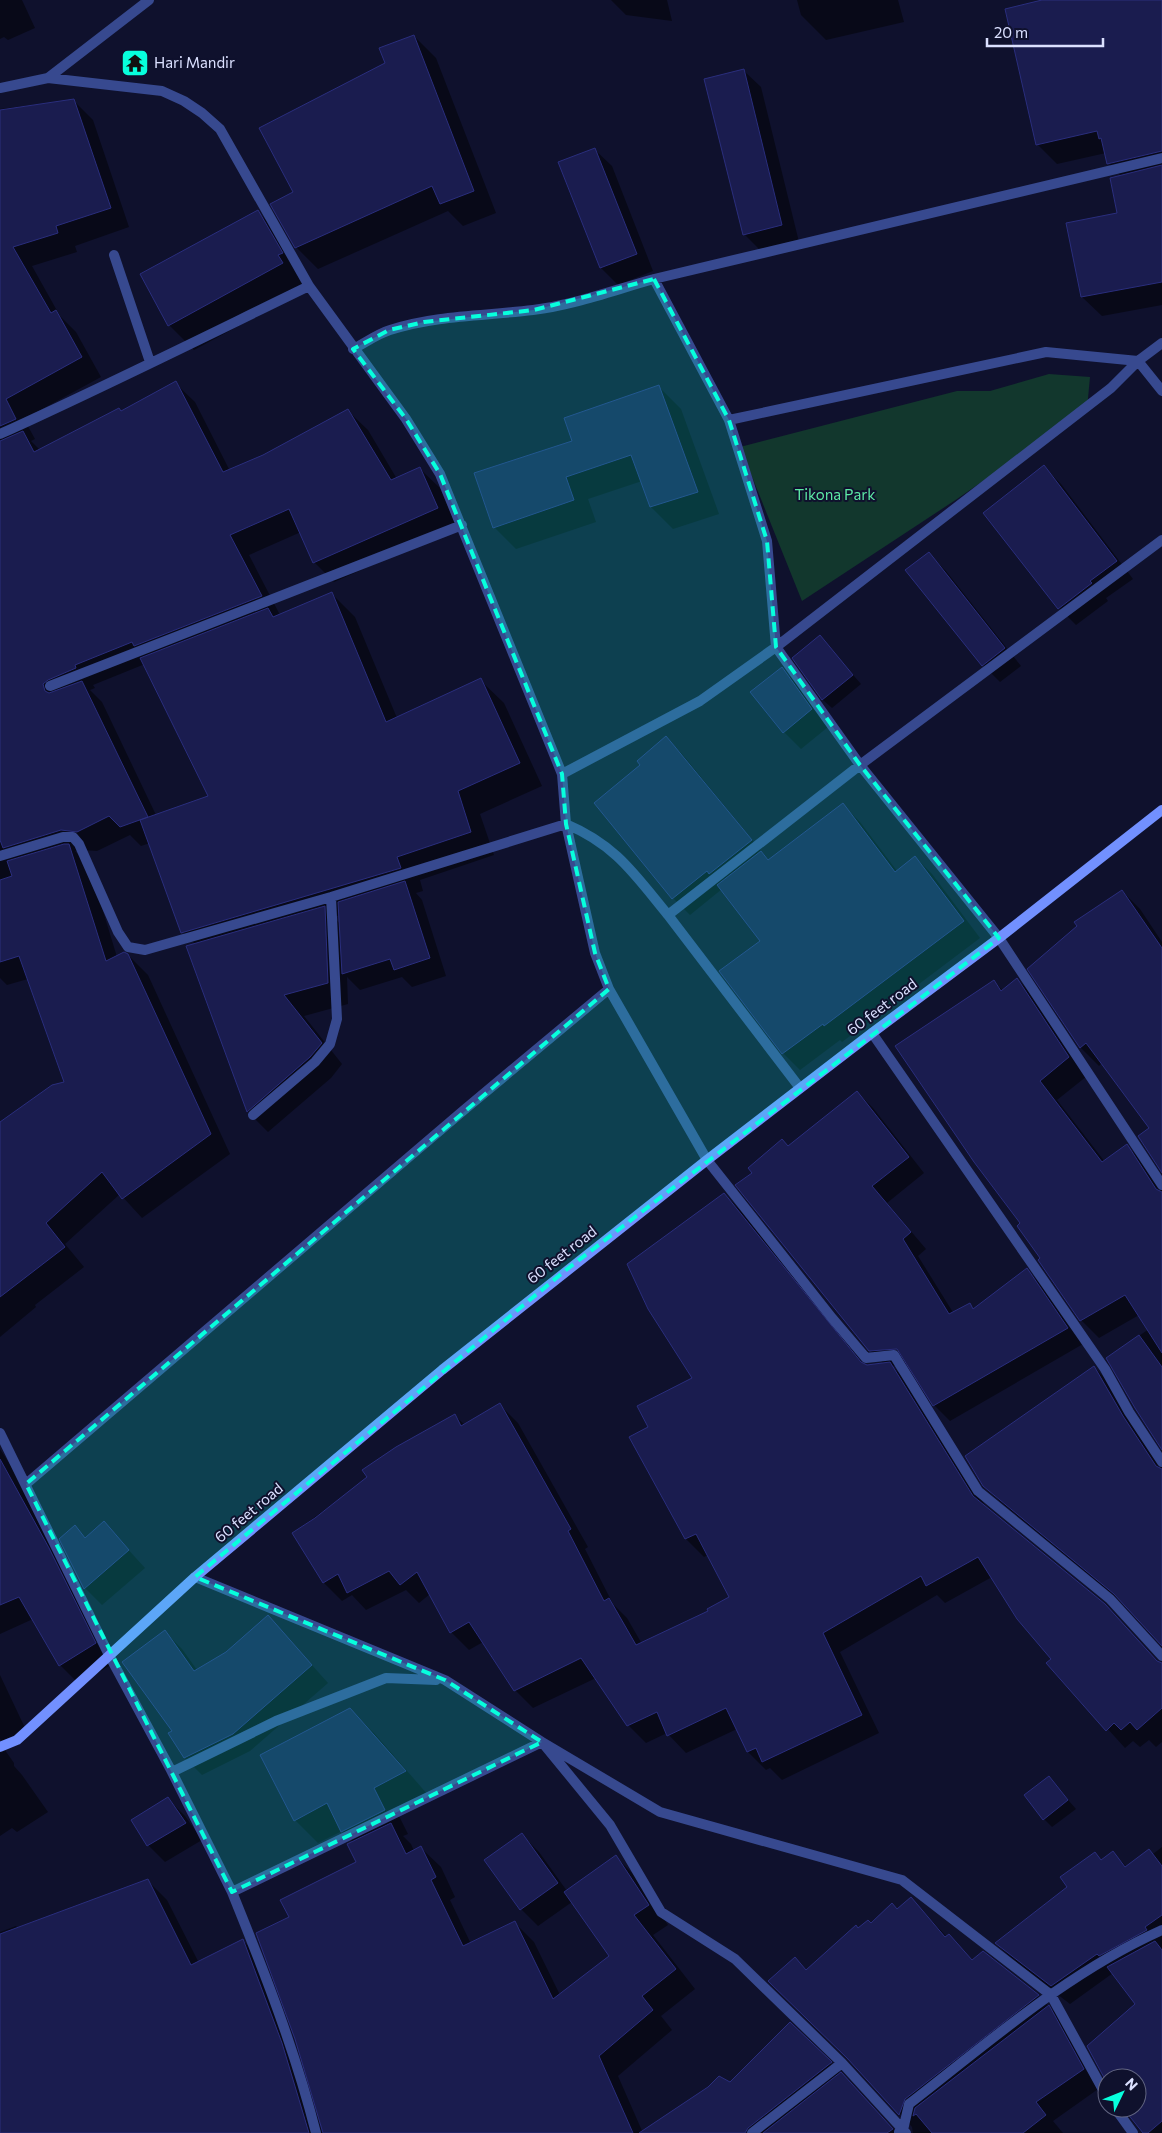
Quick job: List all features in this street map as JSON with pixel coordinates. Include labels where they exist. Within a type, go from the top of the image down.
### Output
[{"type":"street","points":[[48,78],[149,0]]},
{"type":"street","points":[[0,88],[48,78],[162,91],[184,100],[220,129],[309,286],[353,349],[406,419],[440,474],[562,774],[566,824],[595,953],[609,989],[707,1160],[866,1358],[894,1356],[978,1491],[1110,1599],[1162,1656]]},
{"type":"street","points":[[353,349],[389,330],[460,316],[534,310],[588,298],[654,279],[1162,158]]},
{"type":"street","points":[[114,255],[150,362]]},
{"type":"street","points":[[654,279],[729,420],[767,541],[776,647],[860,765],[999,938],[1162,1185]]},
{"type":"street","points":[[0,434],[110,384],[150,362],[309,286]]},
{"type":"street","points":[[562,774],[700,701],[776,647],[1111,388],[1138,361],[1162,343]]},
{"type":"street","points":[[729,420],[1046,352],[1138,361],[1162,391]]},
{"type":"street","points":[[50,686],[462,525]]},
{"type":"street","points":[[668,915],[860,765],[1162,540]]},
{"type":"street","name":"60 feet road","points":[[0,1747],[17,1740],[195,1577],[442,1370],[707,1160],[872,1032],[999,938],[1162,810]]},
{"type":"street","points":[[0,856],[63,837],[72,837],[79,844],[118,932],[128,947],[145,950],[331,897],[566,824],[603,843],[625,863],[668,915],[800,1088]]},
{"type":"street","points":[[253,1115],[315,1062],[330,1044],[337,1019],[331,897]]},
{"type":"street","points":[[26,1484],[464,1110],[609,989]]},
{"type":"street","points":[[872,1032],[1105,1369],[1129,1412],[1162,1462]]},
{"type":"street","points":[[0,1433],[109,1655],[172,1772],[232,1892],[277,2003],[303,2081],[316,2133]]},
{"type":"street","points":[[195,1577],[445,1680],[542,1742],[660,1812],[902,1880],[1050,1995],[1097,2079]]},
{"type":"street","points":[[172,1772],[276,1721],[386,1678],[445,1680]]},
{"type":"street","points":[[232,1892],[542,1742]]},
{"type":"street","points":[[542,1742],[610,1825],[661,1912],[735,1959],[842,2064],[902,2132]]},
{"type":"street","points":[[902,2132],[909,2104],[1050,1995],[1103,1960],[1162,1930]]},
{"type":"street","points":[[752,2133],[842,2064]]},
{"type":"street","points":[[1122,2118],[1133,2133]]},
{"type":"highlighted area","points":[[654,279],[729,420],[767,541],[776,647],[860,765],[999,938],[566,1270],[195,1577],[445,1680],[542,1742],[232,1892],[26,1484],[609,989],[595,953],[566,824],[562,774],[440,474],[406,419],[353,349],[389,330],[424,322],[534,310]]},
{"type":"green space","name":"Tikona Park","points":[[1049,374],[1090,377],[1087,409],[957,499],[802,601],[740,447],[957,391],[990,391]]},
{"type":"building","points":[[1042,0],[1162,0],[1162,151],[1107,164],[1101,138],[1099,139],[1097,131],[1036,145],[1005,9]]},
{"type":"building","points":[[414,35],[474,191],[440,204],[432,186],[295,248],[270,204],[293,192],[259,128],[385,63],[379,48]]},
{"type":"building","points":[[744,69],[782,225],[743,235],[704,79]]},
{"type":"building","points":[[74,99],[111,208],[56,226],[58,233],[13,247],[51,313],[56,310],[82,357],[6,399],[16,419],[0,426],[0,110]]},
{"type":"building","points":[[595,148],[637,254],[600,268],[558,162]]},
{"type":"building","points":[[1162,165],[1162,282],[1081,297],[1066,223],[1117,213],[1110,178]]},
{"type":"building","points":[[258,210],[283,253],[278,255],[283,263],[168,326],[140,274]]},
{"type":"building","points":[[176,381],[223,472],[263,455],[348,409],[391,480],[420,467],[438,508],[313,563],[289,509],[230,535],[262,596],[134,646],[132,642],[75,665],[76,668],[43,684],[45,691],[49,693],[82,681],[148,817],[120,827],[109,816],[77,832],[61,830],[3,848],[0,840],[0,441],[23,431],[34,452],[119,408],[121,411]]},
{"type":"building","points":[[659,385],[698,492],[650,507],[631,455],[566,477],[574,500],[493,528],[474,473],[572,441],[564,418]]},
{"type":"building","points":[[1044,465],[1117,561],[1090,581],[1092,583],[1058,609],[983,513]]},
{"type":"building","points":[[929,552],[1005,648],[982,666],[905,570]]},
{"type":"building","points":[[332,592],[386,722],[481,678],[520,763],[458,791],[471,832],[397,857],[401,868],[181,933],[140,820],[208,796],[140,658],[268,608],[273,617]]},
{"type":"building","points":[[820,635],[853,675],[822,700],[792,658]]},
{"type":"building","points":[[782,667],[812,709],[783,733],[750,692]]},
{"type":"building","points":[[666,736],[752,840],[709,874],[707,871],[672,899],[594,803],[640,765],[637,761]]},
{"type":"building","points":[[843,803],[895,872],[915,856],[964,921],[824,1026],[823,1024],[782,1054],[719,971],[760,941],[717,885],[761,851],[768,860]]},
{"type":"building","points":[[69,844],[106,961],[124,952],[128,954],[211,1134],[122,1199],[102,1172],[46,1223],[65,1247],[0,1297],[0,1122],[52,1085],[64,1082],[19,956],[0,962],[0,880],[12,876],[7,861]]},
{"type":"building","points":[[405,881],[430,958],[394,970],[390,959],[342,974],[338,902]]},
{"type":"building","points":[[1122,890],[1162,948],[1162,1173],[1138,1136],[1149,1128],[1086,1043],[1080,1048],[1027,969],[1077,926],[1074,922]]},
{"type":"building","points":[[325,906],[328,983],[284,995],[322,1043],[310,1057],[247,1112],[186,946]]},
{"type":"building","points":[[1017,978],[1069,1057],[1040,1081],[1102,1162],[1127,1144],[1156,1189],[1162,1192],[1162,1353],[1125,1295],[1080,1321],[1017,1226],[1020,1223],[974,1162],[895,1046],[994,980],[1001,991]]},
{"type":"building","points":[[857,1091],[909,1157],[872,1186],[911,1232],[903,1239],[949,1314],[970,1303],[973,1309],[1027,1268],[1068,1328],[933,1406],[897,1349],[869,1351],[735,1185],[752,1173],[748,1168],[782,1139],[788,1146]]},
{"type":"building","points":[[724,1193],[861,1362],[867,1365],[890,1362],[973,1496],[1105,1604],[1157,1661],[1162,1663],[1162,1708],[1137,1730],[1130,1722],[1121,1730],[1114,1723],[1106,1731],[1046,1663],[1051,1659],[1017,1619],[978,1557],[926,1586],[921,1576],[823,1633],[862,1715],[762,1762],[756,1748],[747,1752],[726,1708],[667,1736],[657,1712],[627,1726],[581,1658],[514,1691],[469,1622],[450,1633],[417,1572],[400,1585],[389,1571],[347,1593],[338,1574],[323,1583],[292,1533],[315,1518],[367,1477],[362,1470],[396,1447],[455,1414],[461,1426],[500,1403],[571,1529],[568,1531],[604,1601],[609,1598],[636,1645],[708,1611],[707,1609],[729,1597],[696,1534],[685,1539],[629,1437],[648,1427],[637,1406],[692,1378],[648,1309],[627,1264]]},
{"type":"building","points":[[1139,1335],[1162,1367],[1162,1450],[1106,1358]]},
{"type":"building","points":[[1094,1366],[1123,1416],[1156,1466],[1162,1469],[1162,1646],[1114,1594],[983,1486],[965,1456]]},
{"type":"building","points":[[0,1459],[49,1548],[96,1643],[59,1666],[19,1597],[0,1605]]},
{"type":"building","points":[[104,1521],[129,1550],[84,1589],[59,1539],[75,1525],[85,1538]]},
{"type":"building","points":[[268,1615],[312,1665],[233,1734],[184,1758],[168,1733],[172,1731],[122,1662],[165,1630],[194,1671],[226,1652]]},
{"type":"building","points":[[350,1708],[406,1771],[374,1788],[385,1810],[341,1832],[327,1803],[294,1821],[260,1755]]},
{"type":"building","points":[[1049,1776],[1068,1800],[1043,1820],[1024,1795]]},
{"type":"building","points":[[168,1797],[186,1823],[147,1846],[131,1820]]},
{"type":"building","points":[[391,1823],[406,1854],[421,1846],[436,1877],[431,1880],[463,1946],[515,1921],[553,1999],[609,1956],[564,1892],[616,1855],[649,1905],[634,1915],[676,1969],[642,1996],[653,2010],[599,2056],[633,2133],[323,2133],[295,2039],[256,1933],[289,1917],[280,1900],[356,1862],[347,1844]]},
{"type":"building","points":[[522,1833],[558,1883],[520,1910],[484,1860]]},
{"type":"building","points":[[1149,1849],[1162,1866],[1162,1915],[1145,1927],[1147,1930],[1099,1956],[1097,1954],[1051,1986],[995,1943],[1067,1887],[1060,1877],[1095,1852],[1101,1860],[1113,1851],[1125,1867]]},
{"type":"building","points":[[148,1879],[191,1965],[243,1939],[282,2043],[309,2133],[0,2133],[0,1934]]},
{"type":"building","points":[[911,1897],[945,1937],[949,1934],[972,1960],[983,1951],[1039,1995],[905,2099],[899,2115],[847,2058],[768,1981],[795,1957],[806,1970],[856,1925],[858,1928],[868,1920],[871,1923],[892,1903],[897,1909]]},
{"type":"building","points":[[1155,1941],[1162,1950],[1162,2121],[1148,2133],[1143,2133],[1131,2118],[1147,2118],[1147,2068],[1099,2068],[1087,2046],[1135,2004],[1107,1967]]},
{"type":"building","points":[[1049,2005],[1084,2069],[1036,2102],[1046,2115],[1023,2133],[932,2133],[916,2114],[913,2116],[915,2108]]},
{"type":"building","points":[[790,2022],[832,2062],[748,2128],[745,2133],[639,2133],[708,2087],[719,2076],[730,2082]]},
{"type":"building","points":[[841,2072],[893,2129],[887,2133],[763,2133]]},
{"type":"place","name":"Hari Mandir","points":[[135,63]]}]
